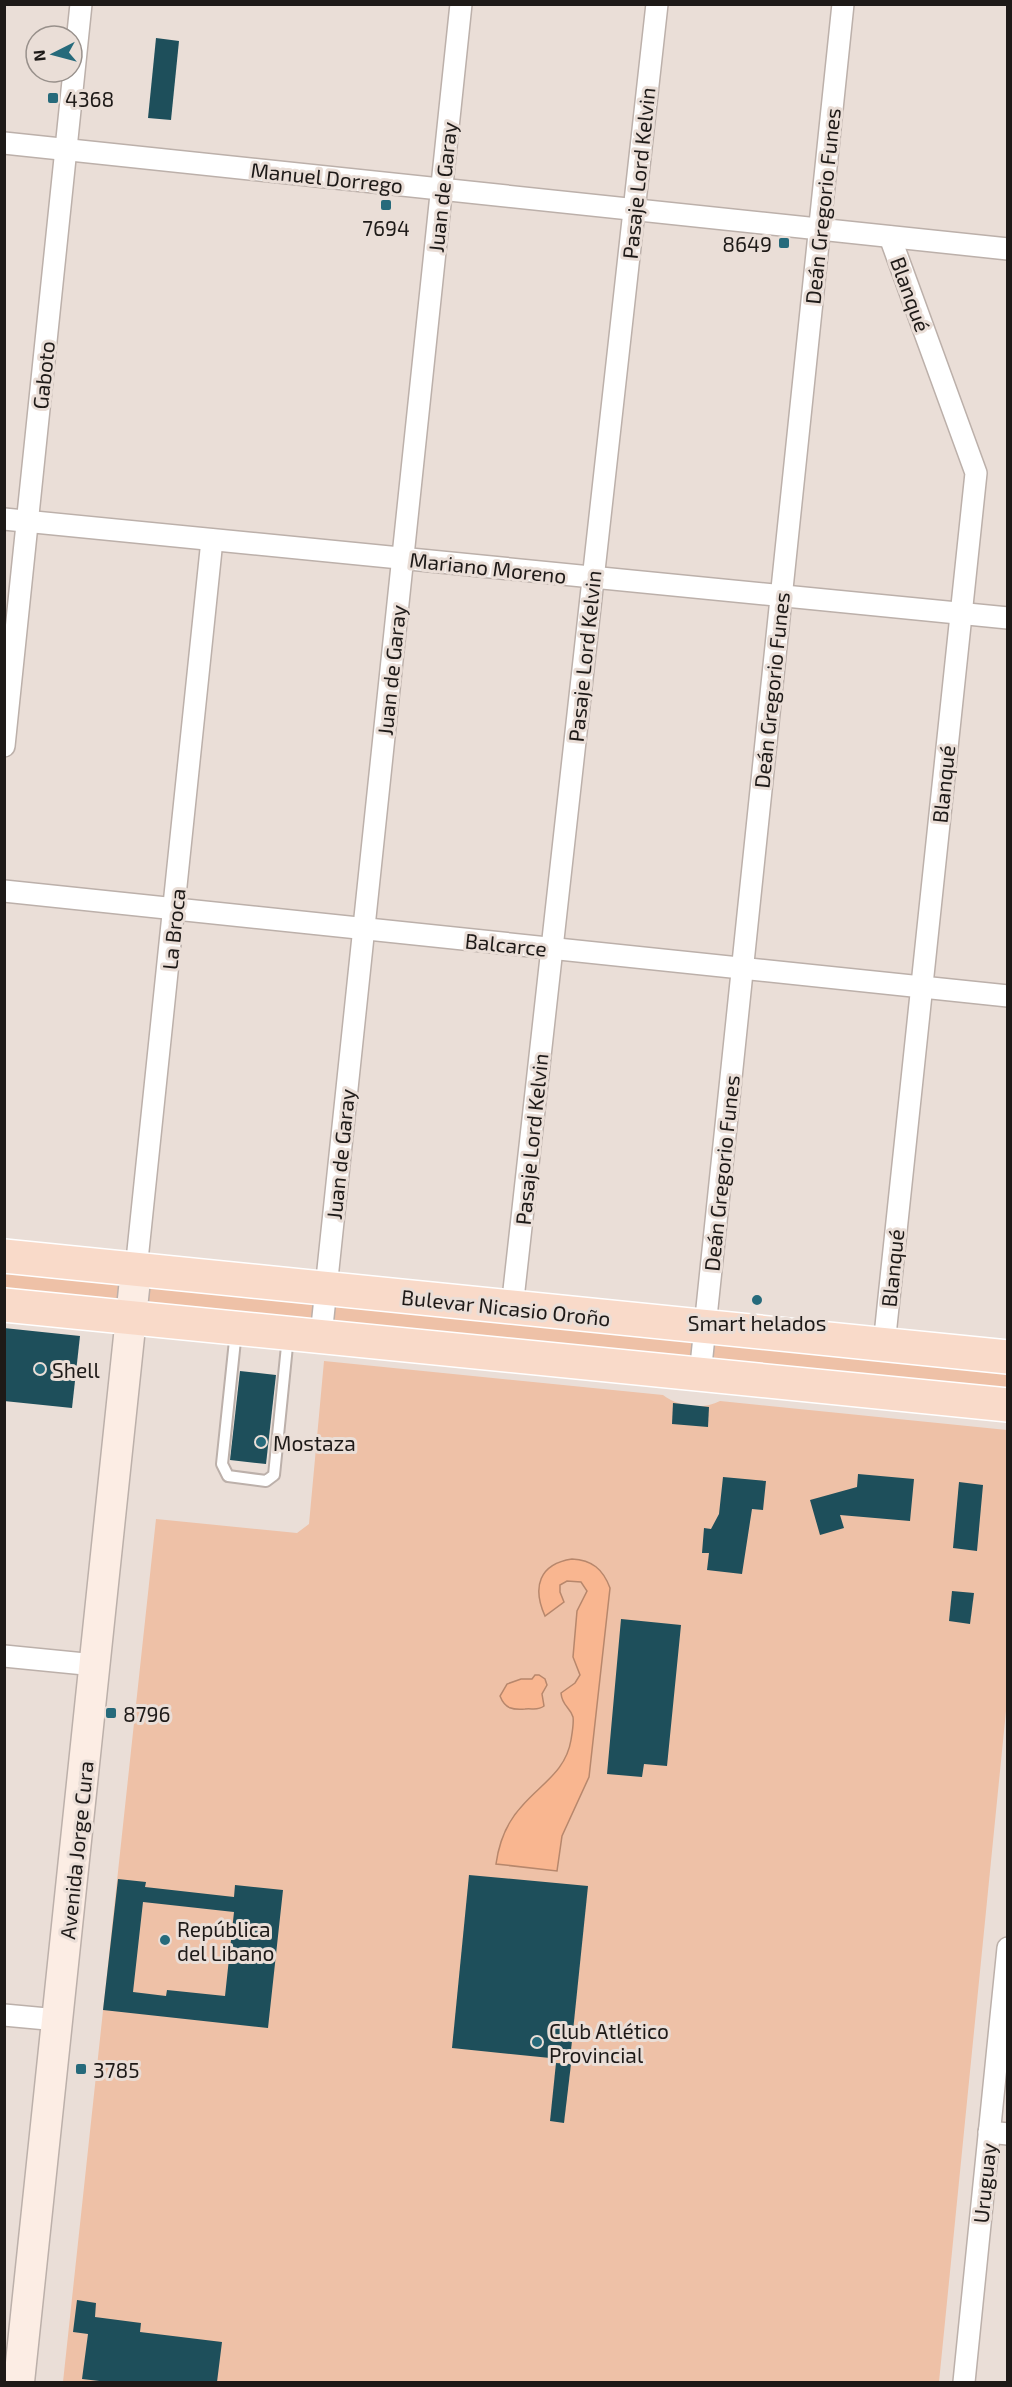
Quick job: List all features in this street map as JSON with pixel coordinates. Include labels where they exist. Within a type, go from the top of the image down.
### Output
[{"type":"main road","name":"Bulevar Nicasio Oroño","points":[[4,1256],[1008,1357]]},
{"type":"main road","points":[[4,1305],[1008,1406]]},
{"type":"street","name":"Gaboto","points":[[4,746],[81,4]]},
{"type":"street","name":"Juan de Garay","points":[[321,1336],[461,4]]},
{"type":"street","name":"Pasaje Lord Kelvin","points":[[512,1308],[657,4]]},
{"type":"street","name":"Deán Gregorio Funes","points":[[700,1375],[843,4]]},
{"type":"street","name":"Manuel Dorrego","points":[[4,143],[1008,249]]},
{"type":"street","name":"Blanqué","points":[[884,1345],[976,473],[891,237]]},
{"type":"street","name":"Mariano Moreno","points":[[4,519],[1008,618]]},
{"type":"street","name":"La Broca","points":[[132,1317],[212,540]]},
{"type":"street","name":"Balcarce","points":[[4,891],[1008,996]]},
{"type":"street","name":"Avenida Jorge Cura","points":[[19,2382],[132,1317]]},
{"type":"street","points":[[4,1656],[95,1665]]},
{"type":"street","name":"Uruguay","points":[[964,2382],[998,2133],[1008,1948]]},
{"type":"street","points":[[4,2015],[58,2020]]},
{"type":"lane","points":[[236,1328],[222,1464],[228,1476],[266,1481],[274,1475],[288,1333]]},
{"type":"shaded area","points":[[5,1256],[1007,1357],[1007,1405],[5,1305]]},
{"type":"shaded area","name":"Club Atlético Provincial","points":[[324,1361],[663,1395],[683,1405],[691,1406],[706,1406],[720,1401],[1007,1430],[1007,1701],[939,2382],[63,2382],[156,1519],[297,1533],[309,1524]]},
{"type":"shaded area","points":[[572,1559],[585,1561],[596,1567],[610,1588],[589,1777],[562,1836],[557,1871],[496,1864],[501,1840],[512,1819],[558,1769],[571,1740],[573,1717],[561,1693],[575,1683],[580,1675],[573,1657],[577,1611],[587,1591],[581,1582],[567,1581],[560,1585],[564,1602],[545,1616],[539,1596],[539,1587],[541,1578],[552,1566]]},
{"type":"shaded area","points":[[535,1675],[545,1679],[547,1685],[542,1694],[544,1706],[542,1708],[517,1709],[504,1704],[500,1696],[507,1684],[521,1679],[532,1679]]},
{"type":"building","points":[[156,38],[179,41],[171,120],[148,118]]},
{"type":"building","name":"Shell","points":[[4,1328],[80,1336],[72,1408],[4,1401]]},
{"type":"building","points":[[240,1371],[276,1375],[266,1464],[230,1460]]},
{"type":"building","points":[[673,1403],[709,1407],[708,1427],[672,1424]]},
{"type":"building","points":[[858,1474],[914,1479],[910,1521],[840,1515],[844,1528],[820,1535],[810,1500],[857,1487]]},
{"type":"building","points":[[723,1477],[766,1481],[763,1510],[752,1509],[742,1574],[707,1570],[709,1553],[702,1553],[704,1528],[711,1529],[719,1514]]},
{"type":"building","points":[[959,1482],[983,1485],[977,1551],[953,1548]]},
{"type":"building","points":[[952,1591],[974,1593],[970,1624],[949,1621]]},
{"type":"building","points":[[621,1619],[681,1625],[667,1766],[644,1764],[642,1777],[607,1774]]},
{"type":"building","points":[[469,1875],[588,1886],[570,2060],[452,2048]]},
{"type":"building","points":[[118,1879],[146,1882],[145,1887],[234,1897],[235,1885],[283,1890],[268,2028],[103,2010]],"holes":[[[143,1902],[234,1912],[225,1996],[167,1990],[166,1996],[133,1992]]]},
{"type":"building","points":[[556,2063],[571,2064],[564,2123],[550,2121]]},
{"type":"building","points":[[77,2300],[96,2303],[95,2317],[141,2323],[140,2332],[222,2342],[217,2382],[108,2382],[82,2379],[88,2334],[73,2332]]},
{"type":"place","name":"4368","points":[[53,98]]},
{"type":"place","name":"7694","points":[[386,205]]},
{"type":"place","name":"8649","points":[[784,243]]},
{"type":"place","name":"Smart helados","points":[[757,1300]]},
{"type":"place","name":"Shell","points":[[40,1369]]},
{"type":"place","name":"Mostaza","points":[[261,1442]]},
{"type":"place","name":"8796","points":[[111,1713]]},
{"type":"place","name":"República del Libano","points":[[165,1940]]},
{"type":"place","name":"Club Atlético Provincial","points":[[537,2042]]},
{"type":"place","name":"3785","points":[[81,2069]]}]
